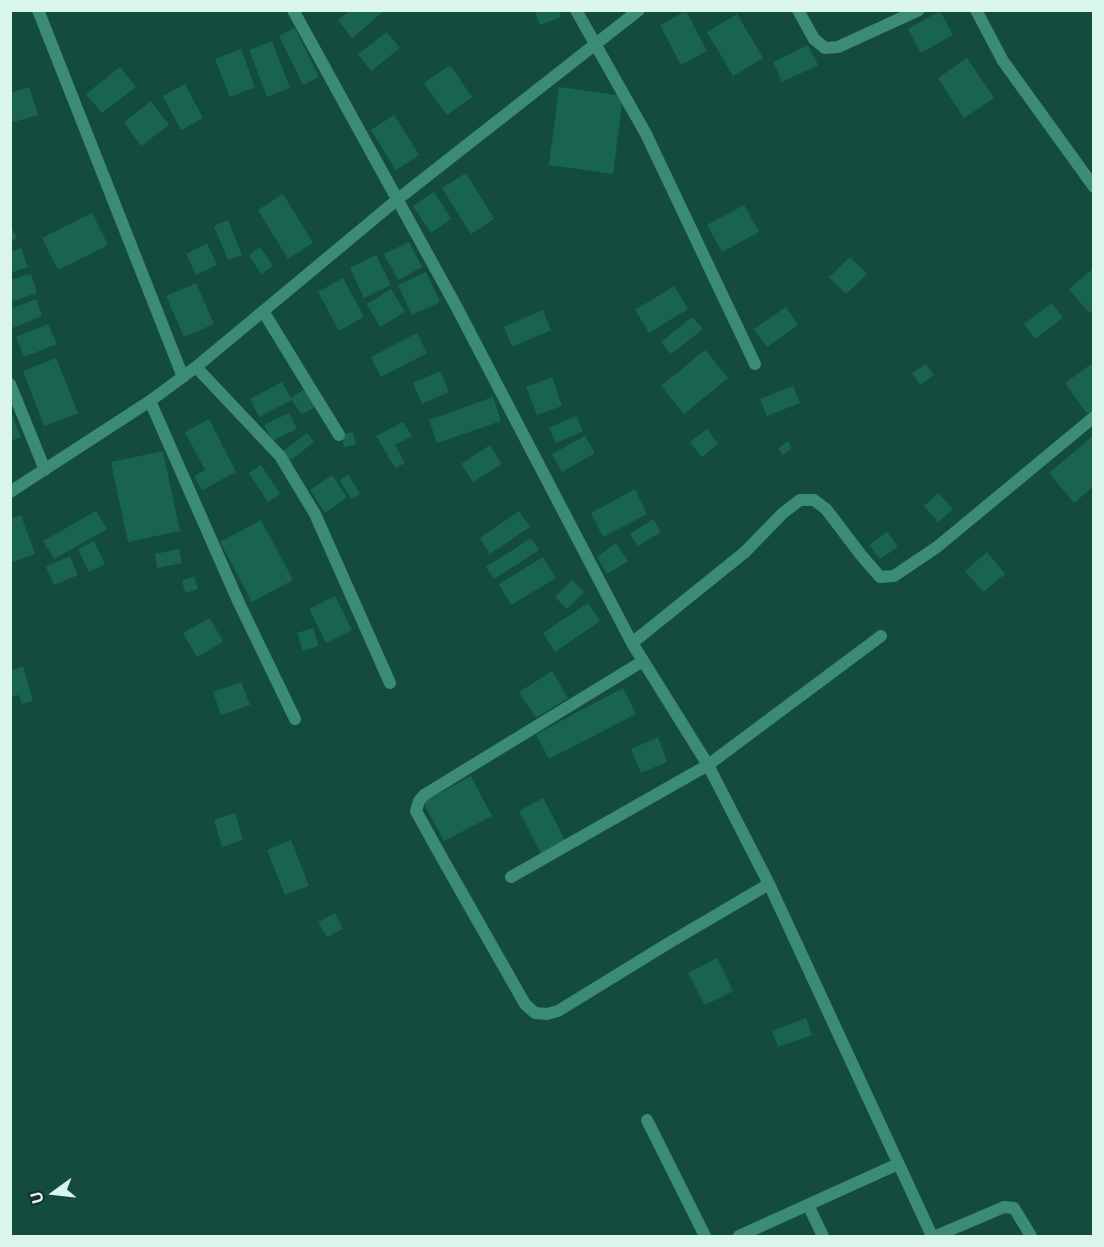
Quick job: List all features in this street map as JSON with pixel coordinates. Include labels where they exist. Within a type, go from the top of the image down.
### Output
[{"type":"street","points":[[38,10],[183,377]]},
{"type":"street","points":[[293,10],[398,199],[632,643],[708,765],[769,884],[898,1164],[934,1236],[1004,1207],[1014,1208],[1031,1236]]},
{"type":"street","points":[[576,10],[646,134],[755,364]]},
{"type":"street","points":[[10,492],[183,377],[398,199],[639,10]]},
{"type":"street","points":[[798,10],[814,39],[825,48],[838,47],[919,10]]},
{"type":"street","points":[[976,10],[1003,61],[1094,187]]},
{"type":"street","points":[[263,310],[339,435]]},
{"type":"street","points":[[196,367],[285,465],[315,514],[390,683]]},
{"type":"street","points":[[10,384],[45,470]]},
{"type":"street","points":[[150,401],[239,603],[295,719]]},
{"type":"street","points":[[632,643],[745,552],[783,513],[800,500],[814,500],[826,509],[880,577],[894,576],[937,548],[1094,417]]},
{"type":"street","points":[[511,878],[708,765],[881,636]]},
{"type":"street","points":[[643,661],[424,795],[416,811],[448,869],[525,1004],[535,1013],[547,1014],[558,1011],[769,884]]},
{"type":"street","points":[[647,1120],[705,1236]]},
{"type":"street","points":[[739,1236],[898,1164]]},
{"type":"street","points":[[808,1205],[823,1236]]},
{"type":"building","points":[[350,10],[385,10],[352,38],[338,20]]},
{"type":"building","points":[[534,10],[559,10],[561,17],[540,25]]},
{"type":"building","points":[[686,11],[707,51],[681,65],[660,25]]},
{"type":"building","points":[[940,11],[953,35],[921,53],[908,29]]},
{"type":"building","points":[[737,14],[763,58],[733,76],[707,32]]},
{"type":"building","points":[[295,28],[319,77],[303,85],[279,36]]},
{"type":"building","points":[[387,32],[400,48],[371,71],[358,54]]},
{"type":"building","points":[[272,41],[290,88],[267,97],[249,50]]},
{"type":"building","points":[[808,45],[818,65],[782,82],[773,62]]},
{"type":"building","points":[[241,49],[255,87],[230,97],[215,59]]},
{"type":"building","points":[[967,58],[994,98],[964,118],[938,78]]},
{"type":"building","points":[[450,65],[472,97],[447,115],[424,83]]},
{"type":"building","points":[[120,67],[136,87],[102,113],[86,94]]},
{"type":"building","points":[[185,84],[203,118],[181,130],[163,96]]},
{"type":"building","points":[[29,87],[38,115],[10,123],[10,93]]},
{"type":"building","points":[[559,87],[623,96],[613,174],[549,165]]},
{"type":"building","points":[[151,101],[169,125],[141,146],[124,122]]},
{"type":"building","points":[[394,115],[419,155],[396,170],[371,130]]},
{"type":"building","points":[[466,173],[494,219],[471,234],[442,188]]},
{"type":"building","points":[[434,192],[451,219],[431,233],[413,206]]},
{"type":"building","points":[[283,194],[313,243],[288,259],[258,210]]},
{"type":"building","points":[[744,205],[759,232],[722,252],[707,225]]},
{"type":"building","points":[[92,213],[108,245],[58,270],[42,238]]},
{"type":"building","points":[[228,220],[242,255],[228,260],[214,226]]},
{"type":"building","points":[[10,225],[17,238],[10,242]]},
{"type":"building","points":[[409,242],[422,267],[398,280],[384,254]]},
{"type":"building","points":[[207,243],[217,265],[196,275],[186,254]]},
{"type":"building","points":[[260,247],[273,266],[261,274],[249,255]]},
{"type":"building","points":[[21,248],[28,267],[10,273],[10,252]]},
{"type":"building","points":[[376,255],[391,285],[364,298],[350,268]]},
{"type":"building","points":[[850,257],[867,274],[846,294],[829,277]]},
{"type":"building","points":[[1094,268],[1094,309],[1089,313],[1069,289]]},
{"type":"building","points":[[426,272],[440,302],[412,315],[398,285]]},
{"type":"building","points":[[31,274],[37,293],[10,302],[10,280]]},
{"type":"building","points":[[343,278],[364,317],[339,331],[318,292]]},
{"type":"building","points":[[196,283],[214,324],[184,337],[166,296]]},
{"type":"building","points":[[674,286],[688,309],[649,333],[635,310]]},
{"type":"building","points":[[391,289],[405,312],[380,327],[367,304]]},
{"type":"building","points":[[36,299],[42,316],[10,329],[10,309]]},
{"type":"building","points":[[1052,303],[1063,318],[1035,339],[1024,324]]},
{"type":"building","points":[[786,307],[798,325],[767,347],[754,329]]},
{"type":"building","points":[[543,310],[551,330],[512,347],[504,327]]},
{"type":"building","points":[[692,317],[703,329],[671,354],[661,342]]},
{"type":"building","points":[[48,324],[57,344],[24,357],[16,337]]},
{"type":"building","points":[[417,333],[427,353],[381,377],[371,357]]},
{"type":"building","points":[[705,350],[728,378],[684,414],[661,386]]},
{"type":"building","points":[[56,358],[78,413],[44,426],[23,371]]},
{"type":"building","points":[[1094,362],[1094,410],[1087,414],[1065,383]]},
{"type":"building","points":[[926,364],[934,375],[920,385],[912,373]]},
{"type":"building","points":[[440,371],[449,392],[422,404],[413,383]]},
{"type":"building","points":[[552,377],[562,406],[537,415],[526,387]]},
{"type":"building","points":[[282,382],[291,398],[308,387],[319,404],[302,415],[292,400],[259,417],[250,399]]},
{"type":"building","points":[[793,386],[800,403],[767,416],[760,399]]},
{"type":"building","points":[[493,397],[501,421],[437,443],[429,420]]},
{"type":"building","points":[[10,410],[21,437],[10,441]]},
{"type":"building","points":[[289,413],[297,429],[272,441],[264,425]]},
{"type":"building","points":[[576,416],[583,431],[556,443],[549,428]]},
{"type":"building","points":[[209,419],[236,472],[202,490],[194,476],[205,470],[185,432]]},
{"type":"building","points":[[403,422],[412,436],[395,445],[405,463],[395,468],[376,436]]},
{"type":"building","points":[[707,429],[718,444],[702,457],[690,442]]},
{"type":"building","points":[[353,432],[356,445],[344,447],[342,434]]},
{"type":"building","points":[[307,433],[314,442],[288,462],[282,452]]},
{"type":"building","points":[[1094,435],[1094,486],[1074,503],[1049,473]]},
{"type":"building","points":[[585,436],[595,453],[562,472],[552,454]]},
{"type":"building","points":[[788,441],[792,448],[783,455],[778,449]]},
{"type":"building","points":[[490,445],[502,464],[473,482],[461,464]]},
{"type":"building","points":[[163,451],[180,531],[128,542],[111,462]]},
{"type":"building","points":[[261,465],[280,494],[268,502],[249,473]]},
{"type":"building","points":[[348,474],[360,494],[351,499],[340,480]]},
{"type":"building","points":[[332,475],[347,497],[325,513],[310,490]]},
{"type":"building","points":[[635,489],[647,514],[603,537],[591,513]]},
{"type":"building","points":[[938,493],[953,509],[938,522],[924,506]]},
{"type":"building","points":[[96,511],[107,529],[54,559],[43,541]]},
{"type":"building","points":[[519,511],[530,527],[490,554],[480,538]]},
{"type":"building","points":[[21,515],[35,554],[10,563],[10,519]]},
{"type":"building","points":[[653,519],[661,532],[638,546],[630,534]]},
{"type":"building","points":[[261,520],[293,580],[252,602],[220,542]]},
{"type":"building","points":[[887,532],[898,547],[880,559],[869,545]]},
{"type":"building","points":[[531,538],[539,550],[494,579],[486,567]]},
{"type":"building","points":[[94,541],[105,564],[89,572],[78,549]]},
{"type":"building","points":[[616,543],[628,561],[607,574],[597,557]]},
{"type":"building","points":[[179,549],[182,563],[157,568],[155,554]]},
{"type":"building","points":[[987,552],[1005,574],[983,592],[965,571]]},
{"type":"building","points":[[70,556],[78,575],[54,585],[46,567]]},
{"type":"building","points":[[543,557],[556,578],[511,605],[499,584]]},
{"type":"building","points":[[194,577],[198,589],[185,593],[182,580]]},
{"type":"building","points":[[572,580],[584,592],[567,609],[555,597]]},
{"type":"building","points":[[335,596],[352,630],[326,643],[309,609]]},
{"type":"building","points":[[588,603],[600,621],[555,652],[543,633]]},
{"type":"building","points":[[210,618],[223,642],[197,657],[183,633]]},
{"type":"building","points":[[313,628],[319,646],[303,651],[297,633]]},
{"type":"building","points":[[23,666],[33,701],[22,704],[19,695],[10,697],[10,671]]},
{"type":"building","points":[[552,671],[568,698],[536,718],[519,692]]},
{"type":"building","points":[[241,682],[250,705],[221,715],[213,692]]},
{"type":"building","points":[[623,688],[636,714],[549,759],[536,734]]},
{"type":"building","points":[[658,737],[667,762],[641,773],[631,749]]},
{"type":"building","points":[[471,776],[492,816],[444,841],[423,802]]},
{"type":"building","points":[[543,798],[565,840],[541,853],[519,811]]},
{"type":"building","points":[[235,813],[243,840],[222,847],[214,820]]},
{"type":"building","points":[[291,840],[309,886],[285,895],[267,850]]},
{"type":"building","points":[[335,913],[343,929],[327,937],[318,922]]},
{"type":"building","points":[[717,958],[733,991],[705,1005],[688,973]]},
{"type":"building","points":[[806,1018],[812,1035],[778,1047],[772,1031]]}]
